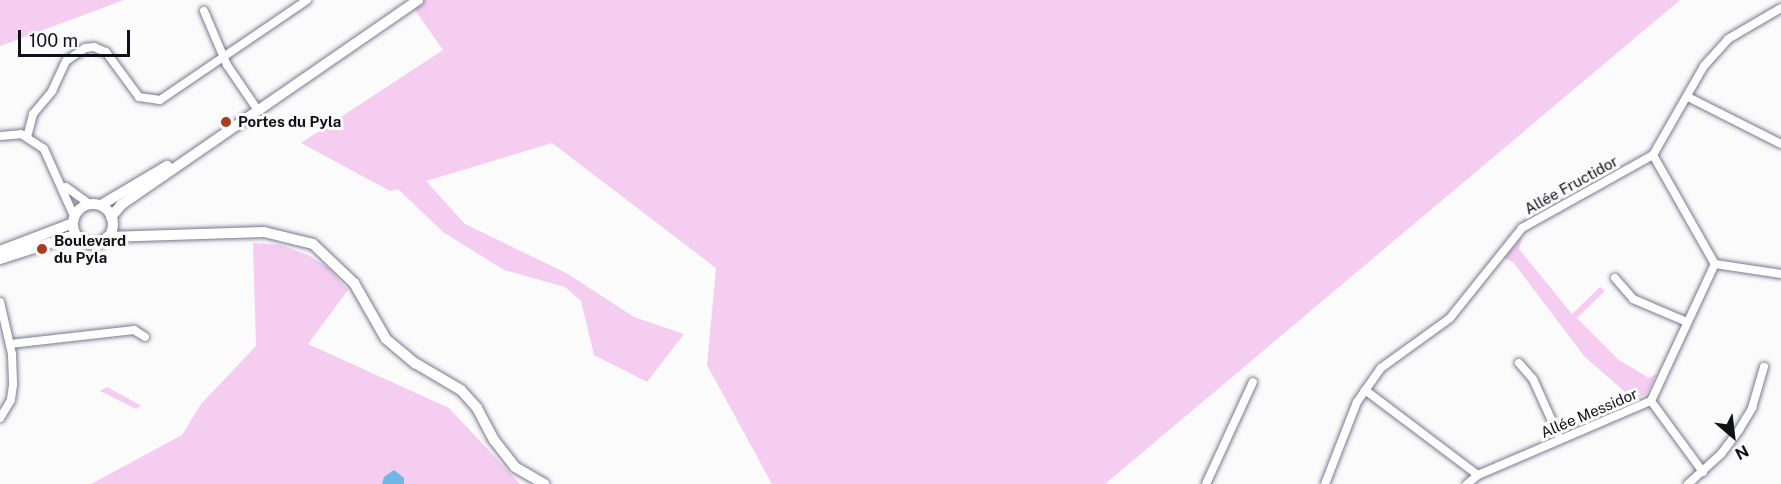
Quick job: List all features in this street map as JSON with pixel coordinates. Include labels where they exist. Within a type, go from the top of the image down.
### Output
[{"type":"main road","points":[[106,237],[121,205],[418,0]]},
{"type":"main road","points":[[0,251],[73,220],[254,112]]},
{"type":"main road","points":[[95,205],[135,238]]},
{"type":"main road","points":[[73,220],[80,239]]},
{"type":"main road","points":[[0,259],[68,237],[97,243],[106,237],[135,238],[264,232],[313,244],[354,283],[386,339],[415,363],[460,390],[477,408],[494,440],[515,467],[545,484]]},
{"type":"street","points":[[27,137],[33,114],[52,91],[66,62],[85,48],[103,49],[135,93],[147,101],[169,95],[307,0]]},
{"type":"street","name":"Allée Fructidor","points":[[1325,484],[1365,390],[1381,368],[1450,318],[1522,228],[1653,155],[1704,66],[1728,39],[1781,8]]},
{"type":"street","points":[[204,11],[223,58],[254,112]]},
{"type":"street","points":[[1688,97],[1781,144]]},
{"type":"street","points":[[0,136],[15,133],[27,137],[44,149],[60,179],[73,220]]},
{"type":"street","points":[[1653,155],[1715,264],[1781,274]]},
{"type":"street","points":[[60,179],[95,205]]},
{"type":"street","name":"Allée Messidor","points":[[1467,484],[1478,475],[1651,401],[1715,264]]},
{"type":"street","points":[[1615,278],[1633,299],[1687,322]]},
{"type":"street","points":[[0,302],[2,323],[10,344],[13,393],[0,418]]},
{"type":"street","points":[[10,344],[134,330],[144,337]]},
{"type":"street","points":[[1519,363],[1533,379],[1560,440]]},
{"type":"street","points":[[1688,484],[1703,472],[1752,408],[1764,367]]},
{"type":"street","points":[[1206,484],[1253,382]]},
{"type":"street","points":[[1365,390],[1478,475]]},
{"type":"street","points":[[1651,401],[1703,472]]},
{"type":"shaded area","points":[[0,0],[124,0],[0,46]]},
{"type":"shaded area","points":[[408,0],[1680,0],[1105,484],[772,484],[707,365],[716,268],[552,143],[426,181],[465,224],[568,274],[634,317],[684,334],[647,382],[594,355],[581,301],[565,287],[504,270],[443,232],[398,189],[390,191],[301,143],[443,50]]},
{"type":"shaded area","points":[[1522,237],[1519,249],[1572,314],[1600,287],[1605,291],[1577,318],[1619,360],[1649,378],[1657,374],[1646,394],[1623,403],[1625,392],[1584,356],[1513,262],[1504,258]]},
{"type":"shaded area","points":[[253,243],[281,245],[308,255],[328,268],[348,290],[308,344],[449,408],[520,484],[91,484],[182,435],[201,404],[256,346]]},
{"type":"shaded area","points":[[107,387],[141,406],[136,409],[100,391]]},
{"type":"water","points":[[394,470],[404,478],[404,484],[382,484],[384,477]]},
{"type":"place","name":"Portes du Pyla","points":[[226,122]]},
{"type":"place","name":"Boulevard du Pyla","points":[[42,249]]}]
